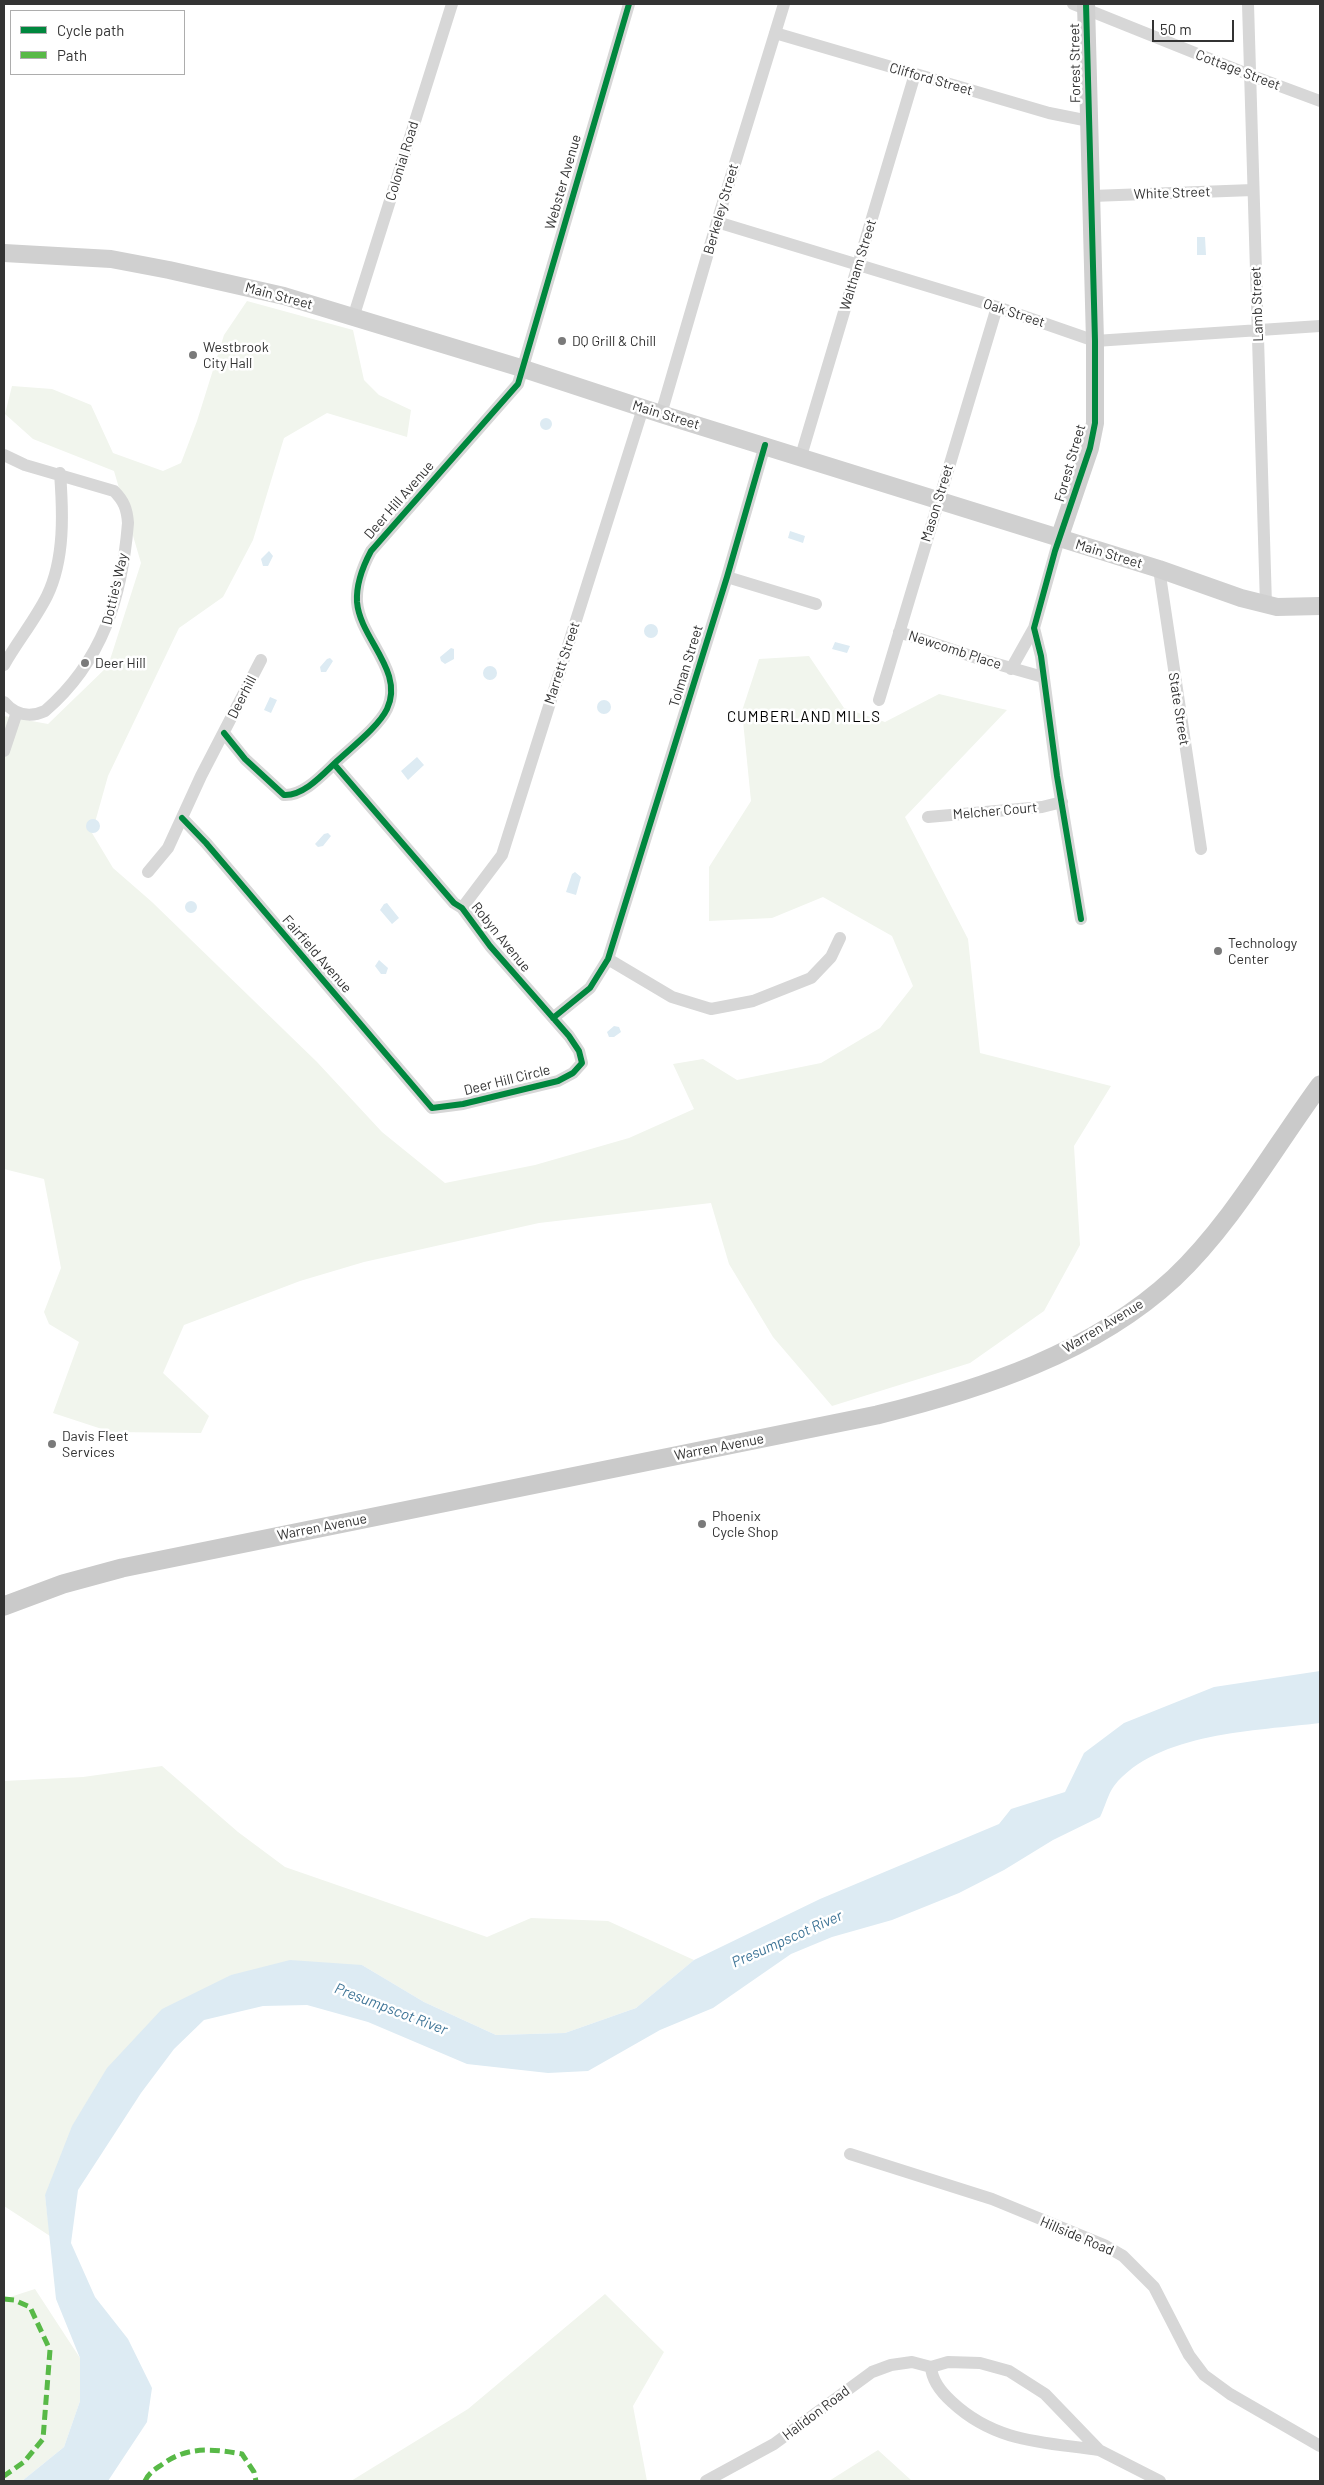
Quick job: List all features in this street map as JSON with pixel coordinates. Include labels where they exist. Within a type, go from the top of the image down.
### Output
[{"type":"main road","name":"Forest Street","points":[[1059,539],[1090,448],[1095,423],[1092,196],[1082,5]]},
{"type":"main road","name":"Main Street","points":[[4,252],[111,259],[253,288],[521,368],[662,414],[1159,569],[1266,605],[1320,606]]},
{"type":"main road","name":"Warren Avenue","points":[[4,1606],[63,1584],[122,1568],[877,1415],[933,1401],[996,1380],[1089,1338],[1150,1298],[1174,1277],[1219,1228],[1320,1085]]},
{"type":"street","name":"Colonial Road","points":[[353,318],[452,4]]},
{"type":"street","name":"Webster Avenue","points":[[521,368],[629,4]]},
{"type":"street","name":"Berkeley Street","points":[[662,414],[717,222],[784,4]]},
{"type":"street","name":"Lamb Street","points":[[1248,4],[1266,605]]},
{"type":"street","name":"Cottage Street","points":[[1082,5],[1250,75],[1320,101]]},
{"type":"street","name":"Clifford Street","points":[[775,33],[1049,113],[1089,121]]},
{"type":"street","name":"Waltham Street","points":[[801,456],[916,74]]},
{"type":"street","name":"White Street","points":[[1092,196],[1253,190]]},
{"type":"street","name":"Oak Street","points":[[717,222],[997,307],[1095,340],[1320,326]]},
{"type":"street","name":"Mason Street","points":[[879,700],[997,307]]},
{"type":"street","name":"Deer Hill Avenue","points":[[334,764],[386,711],[391,699],[392,685],[383,660],[363,627],[360,615],[358,590],[366,561],[371,551],[500,404],[513,392],[518,384],[521,368]]},
{"type":"street","name":"Marrett Street","points":[[462,908],[502,855],[643,408]]},
{"type":"street","name":"Tolman Street","points":[[553,1018],[590,988],[608,959],[727,577],[765,445]]},
{"type":"street","name":"Dottie's Way","points":[[4,455],[26,465],[60,473],[104,487],[122,498],[127,510],[128,523],[119,586],[105,634],[81,672],[45,711],[36,715],[17,712]]},
{"type":"street","points":[[4,665],[48,594],[55,571],[62,506],[60,473]]},
{"type":"street","name":"Forest Street","points":[[1034,628],[1059,539]]},
{"type":"street","name":"State Street","points":[[1159,569],[1201,848]]},
{"type":"street","points":[[727,577],[816,604]]},
{"type":"street","points":[[1034,628],[1042,656],[1043,677],[1081,919]]},
{"type":"street","name":"Newcomb Place","points":[[1011,669],[1034,628]]},
{"type":"street","name":"Newcomb Place","points":[[899,632],[1011,669],[1043,677]]},
{"type":"street","name":"Deerhill","points":[[224,733],[261,660]]},
{"type":"street","points":[[4,702],[17,712],[4,751]]},
{"type":"street","points":[[148,872],[168,848],[224,733],[245,759],[284,795],[293,795],[302,791],[334,764]]},
{"type":"street","name":"Robyn Avenue","points":[[334,764],[454,903],[462,908],[490,946],[553,1018],[578,1051],[582,1063]]},
{"type":"street","name":"Melcher Court","points":[[928,818],[1042,807],[1062,802]]},
{"type":"street","name":"Fairfield Avenue","points":[[182,818],[206,843],[432,1108]]},
{"type":"street","points":[[608,959],[672,996],[711,1009],[753,1001],[810,978],[831,957],[840,938]]},
{"type":"street","name":"Deer Hill Circle","points":[[432,1108],[463,1104],[558,1081],[573,1073],[582,1063]]},
{"type":"street","name":"Hillside Road","points":[[850,2154],[992,2199],[1104,2245],[1123,2256],[1154,2287],[1189,2355],[1204,2375],[1230,2394],[1320,2446]]},
{"type":"street","name":"Halidon Road","points":[[706,2481],[774,2444],[872,2372],[891,2365],[912,2362],[931,2367],[948,2362],[980,2363],[1009,2371],[1046,2394],[1099,2450],[1160,2481]]},
{"type":"street","name":"Halidon Road","points":[[931,2367],[932,2375],[945,2396],[971,2418],[990,2428],[1028,2442],[1099,2450]]},
{"type":"shaded area","points":[[247,301],[353,330],[364,380],[379,395],[411,410],[407,437],[327,413],[284,438],[253,540],[223,597],[179,628],[108,776],[92,833],[113,868],[152,902],[317,1062],[382,1132],[445,1183],[535,1165],[629,1138],[694,1109],[673,1064],[703,1059],[737,1080],[821,1063],[880,1028],[913,986],[892,936],[823,897],[772,918],[709,921],[709,867],[751,801],[742,711],[759,659],[809,656],[844,708],[885,722],[939,694],[1007,710],[905,817],[968,939],[980,1053],[1111,1086],[1074,1146],[1080,1245],[1044,1311],[970,1363],[832,1406],[773,1337],[729,1264],[711,1203],[539,1223],[364,1262],[300,1281],[184,1325],[163,1373],[209,1416],[201,1433],[111,1432],[53,1413],[79,1342],[49,1324],[44,1312],[61,1268],[44,1179],[4,1169],[4,716],[48,724],[108,666],[141,563],[114,471],[33,439],[5,414],[12,386],[52,389],[91,405],[113,453],[163,471],[181,463],[197,421],[224,335]]},
{"type":"shaded area","points":[[162,1766],[238,1832],[285,1867],[487,1937],[531,1918],[608,1921],[694,1960],[636,2008],[565,2033],[496,2035],[424,2002],[362,1965],[231,1975],[45,2195],[50,2236],[4,2206],[4,1781],[83,1777]]},
{"type":"shaded area","points":[[35,2289],[80,2358],[80,2401],[64,2447],[22,2481],[4,2481],[4,2299]]},
{"type":"shaded area","points":[[605,2294],[664,2352],[633,2406],[647,2481],[351,2481],[468,2409]]},
{"type":"shaded area","points":[[878,2450],[912,2481],[829,2481]]},
{"type":"water","points":[[1197,237],[1205,237],[1206,255],[1197,255]]},
{"type":"water","points":[[546,418],[552,424],[546,430],[540,424]]},
{"type":"water","points":[[790,531],[805,536],[803,543],[788,538]]},
{"type":"water","points":[[269,551],[273,556],[268,566],[263,566],[261,559]]},
{"type":"water","points":[[651,624],[656,626],[658,631],[656,636],[651,638],[646,636],[644,631],[646,626]]},
{"type":"water","points":[[835,642],[850,646],[847,653],[832,649]]},
{"type":"water","points":[[451,648],[454,649],[454,659],[445,664],[441,661],[440,657]]},
{"type":"water","points":[[330,658],[333,661],[326,672],[321,672],[320,667]]},
{"type":"water","points":[[490,666],[495,668],[497,673],[495,678],[490,680],[485,678],[483,673],[485,668]]},
{"type":"water","points":[[270,697],[277,700],[271,713],[264,710]]},
{"type":"water","points":[[604,700],[609,702],[611,707],[609,712],[604,714],[599,712],[597,707],[599,702]]},
{"type":"water","points":[[417,757],[424,765],[408,780],[401,771]]},
{"type":"water","points":[[93,819],[98,821],[100,826],[98,831],[93,833],[88,831],[86,826],[88,821]]},
{"type":"water","points":[[328,833],[331,836],[323,846],[318,847],[315,844],[324,834]]},
{"type":"water","points":[[575,872],[581,877],[576,895],[566,892],[572,874]]},
{"type":"water","points":[[191,901],[197,907],[191,913],[185,907]]},
{"type":"water","points":[[387,903],[399,918],[392,924],[380,910]]},
{"type":"water","points":[[379,960],[388,968],[386,974],[381,974],[375,966]]},
{"type":"water","points":[[614,1026],[619,1027],[621,1032],[614,1037],[609,1037],[607,1032]]},
{"type":"water","name":"Presumpscot River","points":[[1320,1671],[1320,1723],[1210,1737],[1181,1744],[1155,1754],[1133,1768],[1114,1786],[1100,1817],[1053,1840],[1004,1870],[959,1893],[892,1920],[832,1937],[791,1954],[713,2008],[660,2030],[588,2071],[548,2073],[467,2064],[368,2022],[307,2005],[263,2006],[204,2020],[174,2049],[141,2093],[78,2190],[71,2243],[95,2297],[128,2339],[152,2388],[147,2422],[108,2481],[22,2481],[64,2447],[80,2401],[80,2358],[56,2299],[45,2195],[72,2126],[107,2068],[162,2009],[231,1975],[290,1960],[362,1965],[424,2002],[496,2035],[565,2033],[636,2008],[694,1960],[820,1899],[999,1824],[1011,1809],[1065,1792],[1084,1753],[1124,1723],[1214,1687]]},
{"type":"marked path","points":[[4,2299],[14,2300],[30,2307],[50,2350],[43,2439],[24,2462],[4,2476]]},
{"type":"marked path","points":[[145,2481],[153,2471],[173,2458],[192,2451],[202,2450],[242,2454],[254,2472],[256,2481]]},
{"type":"cycle path","points":[[224,733],[245,759],[284,795],[291,794],[299,792],[319,778],[372,729],[387,709],[391,695],[390,681],[380,655],[365,629],[357,602],[359,582],[363,569],[371,551],[518,384],[629,4]]},
{"type":"cycle path","points":[[1081,919],[1057,776],[1041,656],[1034,628],[1055,551],[1090,448],[1095,423],[1095,341],[1086,4]]},
{"type":"cycle path","points":[[553,1018],[590,988],[608,959],[727,577],[765,445]]},
{"type":"cycle path","points":[[182,818],[206,843],[432,1108],[463,1104],[558,1081],[573,1073],[582,1063],[579,1051],[569,1036],[490,946],[462,908],[454,903],[334,764]]},
{"type":"place","name":"DQ Grill & Chill","points":[[562,341]]},
{"type":"place","name":"Westbrook City Hall","points":[[193,355]]},
{"type":"place","name":"Deer Hill","points":[[85,663]]},
{"type":"place","name":"Technology Center","points":[[1218,951]]},
{"type":"place","name":"Davis Fleet Services","points":[[52,1444]]},
{"type":"place","name":"Phoenix Cycle Shop","points":[[702,1524]]},
{"type":"district","name":"CUMBERLAND MILLS","points":[[804,717]]}]
